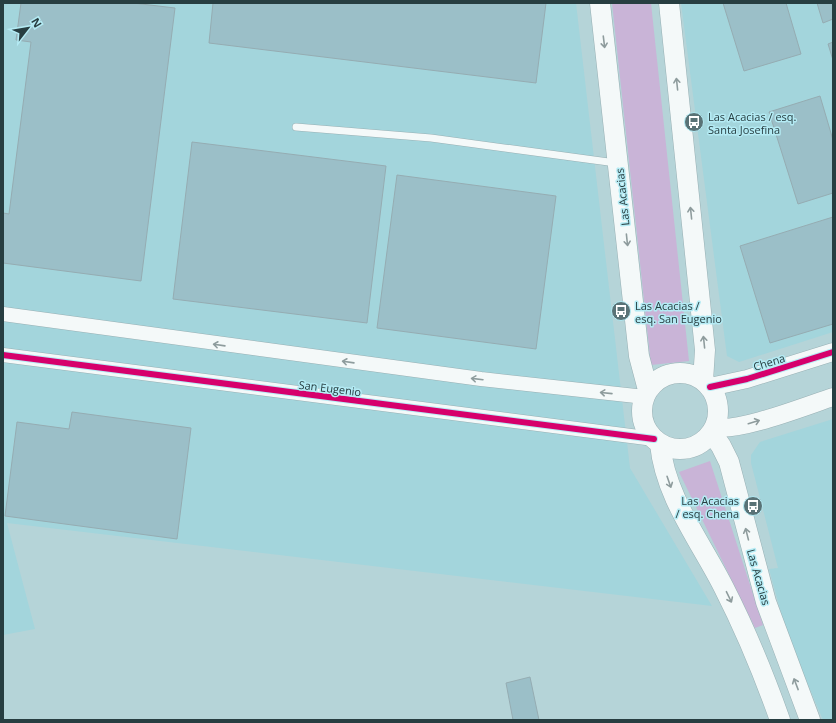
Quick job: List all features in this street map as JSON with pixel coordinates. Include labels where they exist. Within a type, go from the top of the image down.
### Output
[{"type":"main road","name":"Las Acacias","points":[[600,3],[639,356],[646,394]]},
{"type":"main road","points":[[657,442],[674,449],[688,449],[702,443],[714,430],[718,418],[717,402],[707,384],[705,350],[669,3]]},
{"type":"main road","points":[[707,384],[687,374],[670,374],[661,378],[646,394],[642,412],[643,420],[649,433],[657,442],[671,488],[743,627],[780,720]]},
{"type":"main road","name":"Las Acacias","points":[[714,430],[729,462],[766,602],[810,720]]},
{"type":"street","points":[[3,314],[466,377],[646,394]]},
{"type":"street","name":"Chena","points":[[707,384],[747,379],[833,352]]},
{"type":"street","name":"San Eugenio","points":[[3,355],[657,442]]},
{"type":"street","points":[[714,430],[743,426],[833,397]]},
{"type":"lane","points":[[296,127],[431,138],[618,164]]},
{"type":"shaded area","points":[[3,3],[576,3],[630,468],[712,606],[7,523],[35,629],[3,635]]},
{"type":"shaded area","points":[[612,3],[651,3],[689,361],[651,365]]},
{"type":"shaded area","points":[[681,3],[833,3],[833,332],[739,362],[727,356]]},
{"type":"shaded area","points":[[833,419],[833,720],[823,720],[788,638],[769,569],[778,568],[751,463],[751,455],[760,442]]},
{"type":"shaded area","points":[[710,461],[763,625],[755,628],[679,472]]},
{"type":"building","points":[[21,3],[133,3],[175,8],[141,281],[3,263],[3,213],[9,214],[31,42],[16,40]]},
{"type":"building","points":[[213,3],[546,3],[536,83],[209,43]]},
{"type":"building","points":[[723,3],[786,3],[801,54],[744,71]]},
{"type":"building","points":[[817,3],[833,3],[833,19],[823,23]]},
{"type":"building","points":[[833,42],[833,60],[828,44]]},
{"type":"building","points":[[820,96],[833,140],[833,193],[798,204],[769,112]]},
{"type":"building","points":[[192,142],[386,166],[367,323],[173,299]]},
{"type":"building","points":[[397,175],[556,196],[536,349],[377,328]]},
{"type":"building","points":[[833,217],[833,324],[770,343],[740,246]]},
{"type":"building","points":[[72,412],[191,428],[177,539],[5,516],[17,422],[69,429]]},
{"type":"building","points":[[530,677],[539,720],[513,720],[506,683]]},
{"type":"cycle path","points":[[710,387],[747,379],[833,352]]},
{"type":"cycle path","points":[[3,355],[654,439]]},
{"type":"place","name":"Las Acacias / esq. Santa Josefina","points":[[694,122]]},
{"type":"place","name":"Las Acacias / esq. San Eugenio","points":[[621,311]]},
{"type":"place","name":"Las Acacias / esq. Chena","points":[[753,506]]}]
